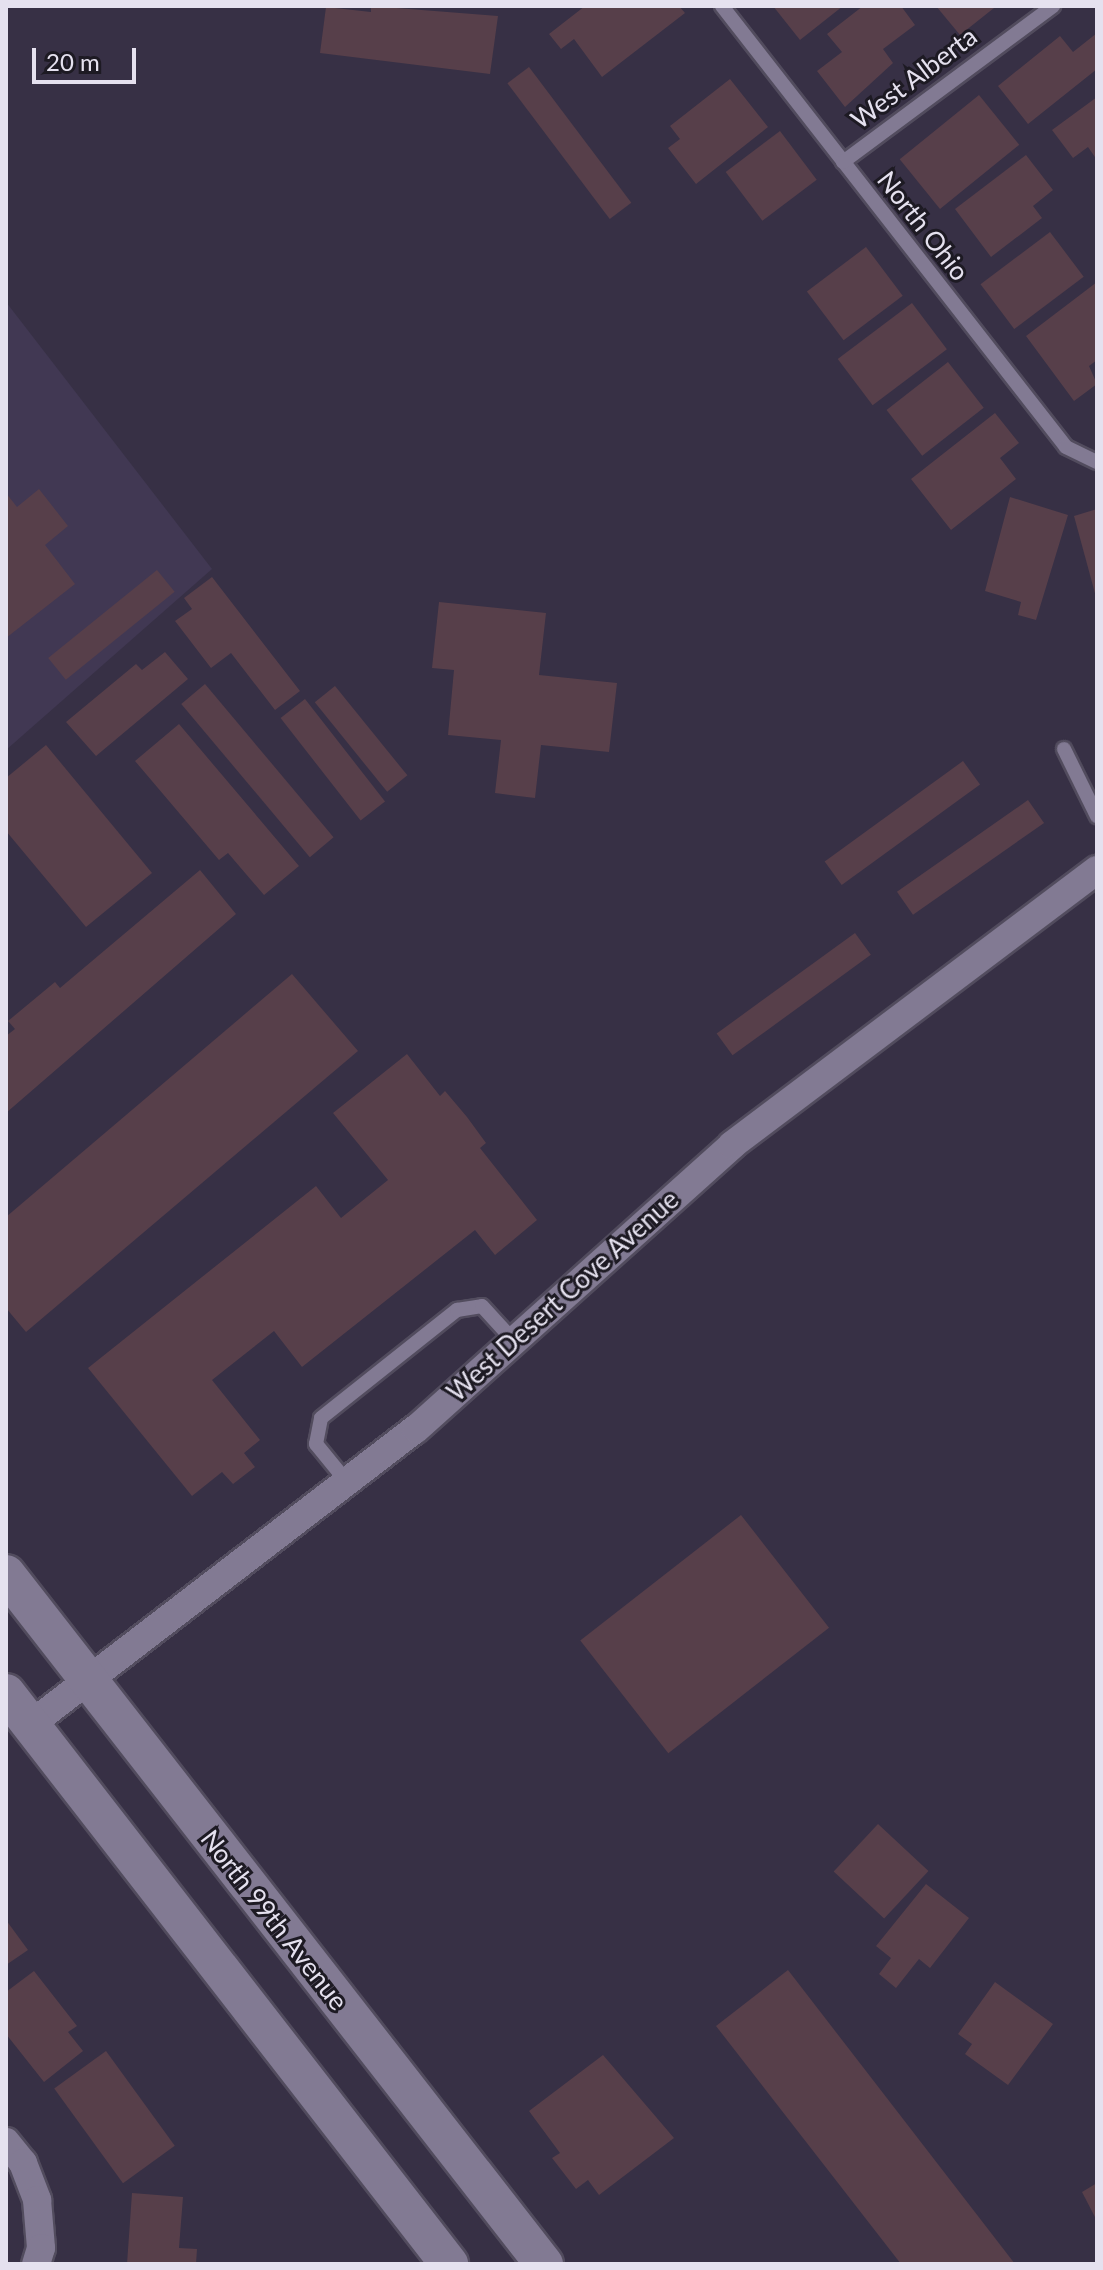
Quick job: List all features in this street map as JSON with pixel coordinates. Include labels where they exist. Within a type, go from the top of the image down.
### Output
[{"type":"main road","name":"North 99th Avenue","points":[[6,1574],[544,2264]]},
{"type":"main road","points":[[6,1693],[449,2264]]},
{"type":"street","name":"West Desert Cove Avenue","points":[[31,1724],[416,1429],[732,1145],[1097,870]]},
{"type":"street","points":[[6,2142],[23,2163],[37,2200],[41,2248],[36,2264]]},
{"type":"lane","name":"North Ohio","points":[[722,6],[1066,447],[1097,462]]},
{"type":"lane","name":"West Alberta","points":[[843,162],[1053,6]]},
{"type":"lane","points":[[1064,749],[1097,816]]},
{"type":"lane","points":[[347,1482],[316,1444],[321,1418],[457,1310],[482,1306],[513,1340]]},
{"type":"shaded area","points":[[6,302],[212,569],[6,750]]},
{"type":"building","points":[[371,6],[498,16],[490,74],[320,53],[326,7],[371,12]]},
{"type":"building","points":[[585,6],[679,6],[685,13],[602,77],[574,39],[561,49],[549,34]]},
{"type":"building","points":[[773,6],[843,6],[800,40]]},
{"type":"building","points":[[863,6],[901,6],[915,25],[883,49],[893,63],[845,107],[817,71],[842,52],[827,34]]},
{"type":"building","points":[[936,6],[993,6],[994,8],[960,35]]},
{"type":"building","points":[[1097,33],[1097,69],[1028,124],[998,86],[1060,36],[1073,52]]},
{"type":"building","points":[[529,67],[631,203],[610,219],[507,83]]},
{"type":"building","points":[[730,79],[768,127],[696,184],[668,148],[680,139],[670,126]]},
{"type":"building","points":[[979,95],[1019,145],[940,209],[900,159]]},
{"type":"building","points":[[1097,97],[1097,160],[1088,147],[1073,158],[1052,130]]},
{"type":"building","points":[[780,131],[817,180],[762,221],[726,172]]},
{"type":"building","points":[[1026,155],[1053,190],[1033,206],[1042,218],[991,257],[955,209]]},
{"type":"building","points":[[1050,232],[1084,277],[1014,329],[981,284]]},
{"type":"building","points":[[866,247],[903,296],[844,340],[807,292]]},
{"type":"building","points":[[1097,282],[1097,360],[1089,366],[1097,384],[1074,401],[1026,336]]},
{"type":"building","points":[[912,303],[947,349],[873,405],[838,359]]},
{"type":"building","points":[[948,362],[984,408],[922,456],[887,410]]},
{"type":"building","points":[[995,413],[1019,443],[1000,458],[1016,479],[951,530],[911,479]]},
{"type":"building","points":[[39,489],[68,526],[45,545],[75,584],[6,638],[6,493],[17,507]]},
{"type":"building","points":[[1010,497],[1068,515],[1036,620],[1018,615],[1021,602],[985,591]]},
{"type":"building","points":[[1097,509],[1097,597],[1096,597],[1074,516]]},
{"type":"building","points":[[157,570],[175,592],[66,680],[48,658]]},
{"type":"building","points":[[212,577],[300,691],[275,710],[231,653],[211,668],[175,621],[192,609],[184,598]]},
{"type":"building","points":[[439,602],[546,613],[539,675],[617,683],[609,752],[541,745],[535,798],[495,793],[501,740],[448,735],[454,670],[432,668]]},
{"type":"building","points":[[165,652],[188,679],[96,756],[66,722],[136,664],[142,670]]},
{"type":"building","points":[[205,684],[334,837],[310,857],[181,704]]},
{"type":"building","points":[[335,686],[407,775],[387,792],[315,702]]},
{"type":"building","points":[[305,699],[385,801],[361,821],[281,718]]},
{"type":"building","points":[[179,724],[299,866],[264,895],[228,853],[219,860],[135,761]]},
{"type":"building","points":[[46,745],[152,873],[86,927],[6,831],[6,778]]},
{"type":"building","points":[[963,761],[980,784],[842,885],[825,862]]},
{"type":"building","points":[[1028,800],[1044,823],[913,915],[897,892]]},
{"type":"building","points":[[200,870],[236,914],[6,1113],[6,1036],[15,1029],[8,1021],[55,982],[60,988]]},
{"type":"building","points":[[855,933],[871,955],[733,1055],[717,1034]]},
{"type":"building","points":[[292,974],[358,1051],[26,1332],[6,1308],[6,1217]]},
{"type":"building","points":[[407,1054],[440,1096],[445,1091],[467,1117],[486,1143],[480,1148],[537,1220],[495,1255],[475,1230],[302,1367],[274,1331],[212,1380],[260,1440],[244,1453],[255,1467],[233,1484],[222,1472],[192,1496],[88,1368],[316,1186],[341,1218],[388,1180],[333,1113]]},
{"type":"building","points":[[741,1515],[829,1628],[668,1753],[580,1641]]},
{"type":"building","points":[[878,1824],[928,1871],[884,1919],[834,1872]]},
{"type":"building","points":[[926,1884],[969,1918],[930,1968],[919,1959],[896,1988],[879,1974],[891,1958],[876,1946]]},
{"type":"building","points":[[6,1920],[28,1950],[6,1965]]},
{"type":"building","points":[[788,1970],[1015,2264],[901,2264],[716,2026]]},
{"type":"building","points":[[34,1971],[77,2026],[68,2032],[83,2051],[44,2082],[6,2034],[6,1992]]},
{"type":"building","points":[[995,1982],[1053,2024],[1008,2085],[965,2054],[972,2044],[958,2034]]},
{"type":"building","points":[[106,2051],[175,2146],[123,2183],[54,2089]]},
{"type":"building","points":[[603,2055],[674,2138],[599,2195],[588,2180],[576,2189],[552,2158],[560,2153],[529,2111]]},
{"type":"building","points":[[1097,2183],[1097,2221],[1082,2192]]},
{"type":"building","points":[[132,2193],[183,2197],[179,2248],[197,2249],[196,2264],[127,2264]]}]
